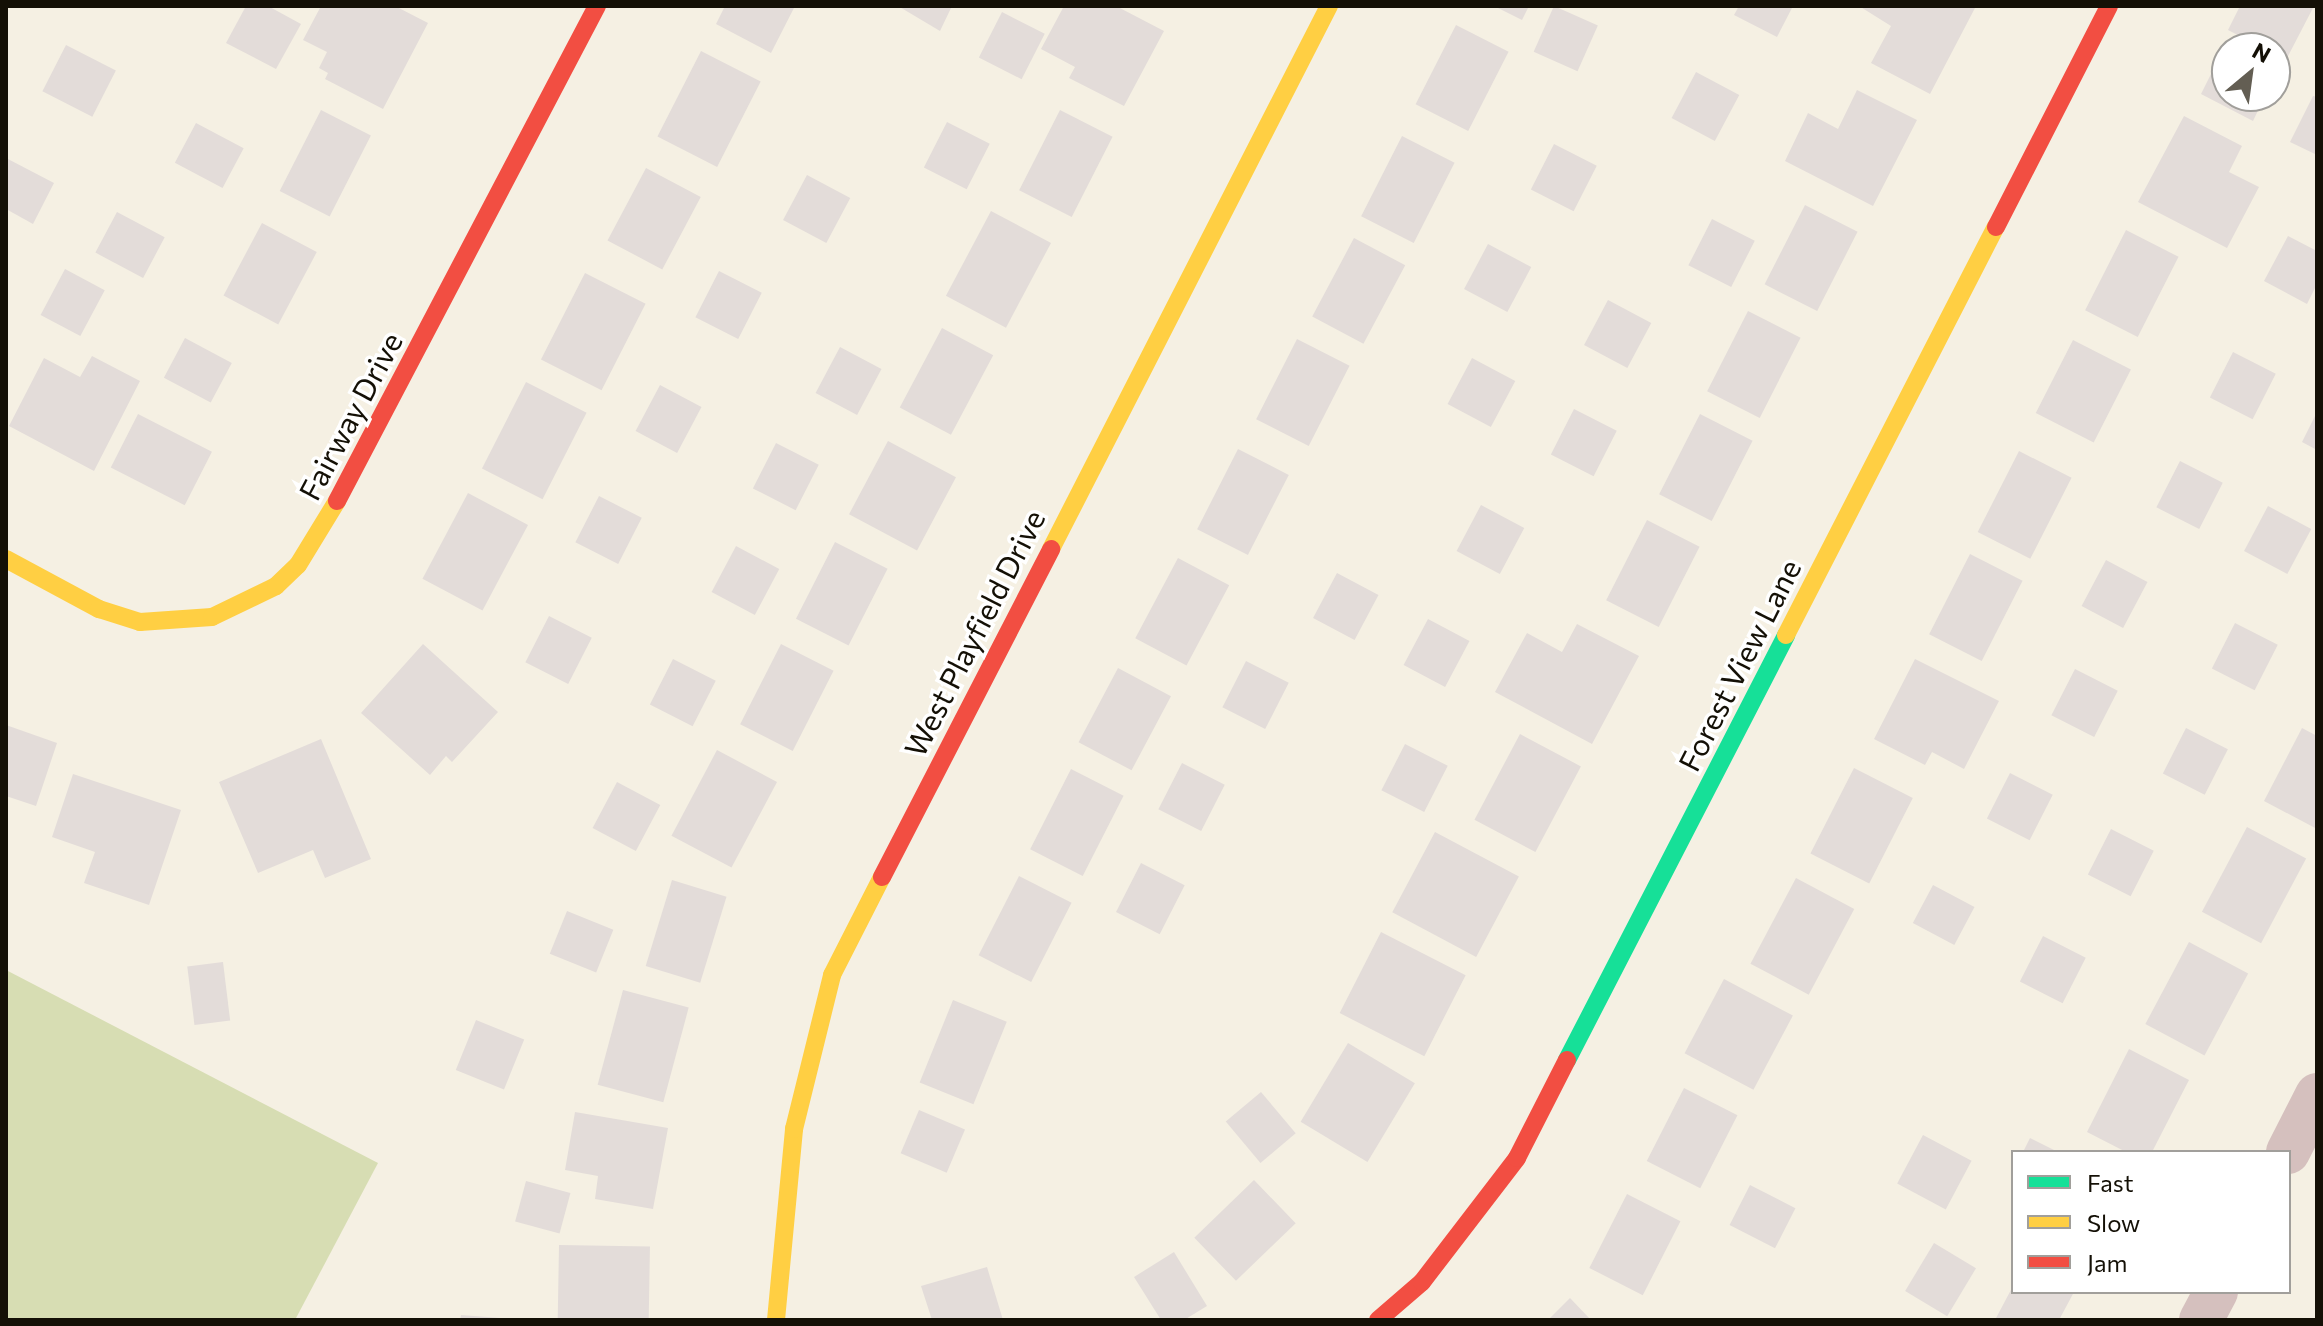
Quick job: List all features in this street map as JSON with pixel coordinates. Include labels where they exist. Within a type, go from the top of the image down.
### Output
[{"type":"street","name":"Fairway Drive","points":[[6,559],[99,609],[140,622],[212,617],[276,586],[298,565],[328,518],[597,6]]},
{"type":"street","name":"West Playfield Drive","points":[[776,1320],[794,1129],[832,975],[1329,6]]},
{"type":"street","name":"Forest View Lane","points":[[1378,1320],[1422,1282],[1517,1158],[2109,6]]},
{"type":"street","points":[[2289,1150],[2317,1095]]},
{"type":"street","points":[[2201,1320],[2215,1294]]},
{"type":"green space","points":[[6,970],[378,1163],[295,1320],[6,1320]]},
{"type":"building","points":[[246,6],[268,6],[301,24],[276,69],[226,43]]},
{"type":"building","points":[[321,6],[395,6],[428,23],[383,109],[325,79],[328,73],[319,68],[327,52],[303,40]]},
{"type":"building","points":[[725,6],[795,6],[771,53],[716,24]]},
{"type":"building","points":[[898,6],[952,6],[940,31]]},
{"type":"building","points":[[1064,6],[1116,6],[1164,31],[1124,106],[1069,78],[1075,67],[1041,49]]},
{"type":"building","points":[[1494,6],[1529,6],[1522,20]]},
{"type":"building","points":[[1554,6],[1598,26],[1578,71],[1534,52]]},
{"type":"building","points":[[1739,6],[1793,6],[1777,37],[1734,15]]},
{"type":"building","points":[[1859,6],[1975,8],[1930,94],[1871,63],[1891,26]]},
{"type":"building","points":[[2240,6],[2314,6],[2291,50],[2291,32],[2228,30]]},
{"type":"building","points":[[1002,12],[1045,34],[1022,79],[979,57]]},
{"type":"building","points":[[1456,25],[1509,52],[1468,131],[1416,104]]},
{"type":"building","points":[[66,45],[116,70],[92,117],[42,91]]},
{"type":"building","points":[[701,51],[761,81],[717,167],[657,137]]},
{"type":"building","points":[[1696,72],[1739,95],[1715,141],[1672,118]]},
{"type":"building","points":[[2211,74],[2211,99],[2201,94]]},
{"type":"building","points":[[1857,90],[1917,120],[1873,206],[1785,161],[1808,113],[1838,129]]},
{"type":"building","points":[[2313,96],[2317,97],[2317,155],[2290,142]]},
{"type":"building","points":[[321,110],[371,135],[330,217],[280,191]]},
{"type":"building","points":[[1060,110],[1113,137],[1072,217],[1019,190]]},
{"type":"building","points":[[2236,112],[2257,112],[2253,121]]},
{"type":"building","points":[[2184,116],[2242,146],[2229,172],[2259,187],[2227,248],[2138,202]]},
{"type":"building","points":[[947,122],[990,144],[967,189],[924,167]]},
{"type":"building","points":[[196,123],[244,148],[223,188],[175,163]]},
{"type":"building","points":[[1402,136],[1455,163],[1414,243],[1361,216]]},
{"type":"building","points":[[1554,144],[1597,166],[1574,211],[1531,189]]},
{"type":"building","points":[[6,158],[54,183],[33,224],[6,209]]},
{"type":"building","points":[[646,168],[701,197],[662,270],[608,240]]},
{"type":"building","points":[[807,175],[850,198],[826,243],[783,220]]},
{"type":"building","points":[[1805,205],[1858,232],[1817,311],[1765,284]]},
{"type":"building","points":[[991,211],[1051,243],[1006,328],[946,296]]},
{"type":"building","points":[[117,212],[165,237],[143,278],[95,253]]},
{"type":"building","points":[[1712,219],[1755,241],[1731,287],[1688,265]]},
{"type":"building","points":[[262,223],[317,252],[278,325],[224,295]]},
{"type":"building","points":[[2126,230],[2179,257],[2138,337],[2085,310]]},
{"type":"building","points":[[2288,236],[2317,251],[2317,284],[2307,304],[2264,281]]},
{"type":"building","points":[[1354,238],[1405,265],[1363,344],[1312,317]]},
{"type":"building","points":[[1488,244],[1531,267],[1507,312],[1464,289]]},
{"type":"building","points":[[65,269],[105,290],[80,336],[41,315]]},
{"type":"building","points":[[719,271],[762,293],[738,339],[695,317]]},
{"type":"building","points":[[585,273],[646,304],[602,390],[541,359]]},
{"type":"building","points":[[1608,300],[1651,323],[1627,368],[1584,345]]},
{"type":"building","points":[[1748,311],[1801,338],[1760,418],[1707,391]]},
{"type":"building","points":[[942,328],[993,355],[951,435],[900,407]]},
{"type":"building","points":[[185,338],[232,363],[211,403],[164,378]]},
{"type":"building","points":[[1297,339],[1350,366],[1309,446],[1256,419]]},
{"type":"building","points":[[2073,340],[2131,370],[2094,443],[2036,413]]},
{"type":"building","points":[[840,347],[881,369],[857,415],[816,393]]},
{"type":"building","points":[[2233,352],[2276,374],[2253,419],[2210,397]]},
{"type":"building","points":[[92,356],[140,381],[94,471],[9,426],[44,358],[80,377]]},
{"type":"building","points":[[1472,358],[1515,381],[1491,427],[1448,404]]},
{"type":"building","points":[[526,382],[587,413],[543,499],[482,468]]},
{"type":"building","points":[[660,385],[701,407],[677,453],[636,431]]},
{"type":"building","points":[[1574,409],[1617,431],[1594,476],[1551,454]]},
{"type":"building","points":[[2317,412],[2317,450],[2302,442]]},
{"type":"building","points":[[138,414],[212,452],[185,505],[111,467]]},
{"type":"building","points":[[1700,414],[1753,441],[1712,521],[1659,494]]},
{"type":"building","points":[[888,441],[956,477],[917,550],[849,514]]},
{"type":"building","points":[[776,443],[819,465],[796,510],[753,488]]},
{"type":"building","points":[[1238,449],[1289,475],[1248,555],[1197,529]]},
{"type":"building","points":[[2019,451],[2072,478],[2030,559],[1978,532]]},
{"type":"building","points":[[2180,461],[2223,483],[2199,529],[2156,507]]},
{"type":"building","points":[[468,493],[528,525],[483,611],[422,579]]},
{"type":"building","points":[[599,496],[642,518],[618,564],[575,542]]},
{"type":"building","points":[[1481,505],[1524,528],[1500,574],[1457,551]]},
{"type":"building","points":[[2268,506],[2311,529],[2287,574],[2244,551]]},
{"type":"building","points":[[1647,520],[1700,547],[1659,627],[1606,600]]},
{"type":"building","points":[[835,542],[888,569],[849,645],[796,619]]},
{"type":"building","points":[[736,546],[779,569],[755,615],[712,592]]},
{"type":"building","points":[[1970,554],[2023,581],[1982,661],[1929,634]]},
{"type":"building","points":[[1178,558],[1229,585],[1186,666],[1135,638]]},
{"type":"building","points":[[2106,560],[2147,582],[2123,628],[2082,606]]},
{"type":"building","points":[[1337,573],[1378,595],[1355,640],[1313,618]]},
{"type":"building","points":[[549,616],[592,638],[568,684],[525,662]]},
{"type":"building","points":[[1428,619],[1469,641],[1445,687],[1404,665]]},
{"type":"building","points":[[2235,623],[2278,645],[2255,690],[2212,668]]},
{"type":"building","points":[[1577,624],[1639,656],[1592,744],[1495,692],[1527,633],[1562,652]]},
{"type":"building","points":[[423,644],[498,712],[452,762],[446,756],[430,775],[361,713]]},
{"type":"building","points":[[781,644],[834,671],[793,751],[740,724]]},
{"type":"building","points":[[673,659],[716,681],[693,726],[650,704]]},
{"type":"building","points":[[1915,659],[1999,701],[1964,769],[1932,752],[1925,765],[1874,739]]},
{"type":"building","points":[[1246,661],[1289,683],[1265,729],[1222,707]]},
{"type":"building","points":[[1118,668],[1171,696],[1132,770],[1079,742]]},
{"type":"building","points":[[2075,669],[2118,691],[2094,737],[2051,715]]},
{"type":"building","points":[[6,725],[57,743],[36,806],[6,796]]},
{"type":"building","points":[[2186,728],[2228,749],[2205,795],[2163,773]]},
{"type":"building","points":[[2302,728],[2317,736],[2317,829],[2264,801]]},
{"type":"building","points":[[1520,734],[1581,766],[1535,852],[1474,820]]},
{"type":"building","points":[[321,739],[371,859],[325,878],[313,850],[258,873],[219,782]]},
{"type":"building","points":[[1405,744],[1448,766],[1424,812],[1381,790]]},
{"type":"building","points":[[717,750],[777,782],[732,868],[671,836]]},
{"type":"building","points":[[1182,763],[1225,785],[1201,831],[1158,809]]},
{"type":"building","points":[[1854,768],[1913,798],[1869,883],[1810,854]]},
{"type":"building","points":[[1071,769],[1124,796],[1083,876],[1030,849]]},
{"type":"building","points":[[2010,773],[2053,795],[2030,840],[1987,818]]},
{"type":"building","points":[[73,774],[181,810],[149,905],[84,883],[95,852],[52,837]]},
{"type":"building","points":[[617,782],[660,805],[636,851],[593,828]]},
{"type":"building","points":[[2247,827],[2306,858],[2261,943],[2202,912]]},
{"type":"building","points":[[2111,829],[2154,851],[2131,896],[2088,874]]},
{"type":"building","points":[[1435,832],[1519,877],[1476,957],[1392,912]]},
{"type":"building","points":[[1141,863],[1185,885],[1160,934],[1116,912]]},
{"type":"building","points":[[1019,876],[1072,903],[1031,982],[979,955]]},
{"type":"building","points":[[1796,878],[1854,909],[1809,995],[1750,964]]},
{"type":"building","points":[[672,880],[727,897],[700,983],[646,966]]},
{"type":"building","points":[[1933,885],[1974,907],[1954,945],[1913,923]]},
{"type":"building","points":[[567,911],[613,930],[596,972],[550,954]]},
{"type":"building","points":[[1381,932],[1466,975],[1424,1056],[1340,1013]]},
{"type":"building","points":[[2043,936],[2086,958],[2063,1003],[2020,981]]},
{"type":"building","points":[[2189,942],[2248,973],[2204,1056],[2145,1024]]},
{"type":"building","points":[[223,962],[230,1021],[194,1025],[187,966]]},
{"type":"building","points":[[1724,979],[1793,1016],[1753,1090],[1685,1053]]},
{"type":"building","points":[[623,990],[689,1008],[663,1102],[598,1085]]},
{"type":"building","points":[[953,1000],[1007,1022],[973,1104],[920,1083]]},
{"type":"building","points":[[476,1020],[524,1039],[504,1090],[456,1070]]},
{"type":"building","points":[[1348,1043],[1415,1083],[1367,1162],[1301,1122]]},
{"type":"building","points":[[2129,1049],[2189,1080],[2153,1150],[2122,1150],[2087,1132]]},
{"type":"building","points":[[1684,1088],[1737,1115],[1700,1188],[1647,1161]]},
{"type":"building","points":[[1261,1092],[1296,1133],[1260,1163],[1226,1122]]},
{"type":"building","points":[[919,1110],[965,1130],[947,1173],[901,1153]]},
{"type":"building","points":[[575,1112],[668,1128],[653,1209],[595,1199],[598,1176],[565,1170]]},
{"type":"building","points":[[1923,1135],[1972,1161],[1946,1209],[1897,1184]]},
{"type":"building","points":[[2030,1138],[2054,1150],[2024,1150]]},
{"type":"building","points":[[1254,1180],[1296,1223],[1236,1281],[1194,1238]]},
{"type":"building","points":[[526,1181],[570,1193],[560,1233],[515,1222]]},
{"type":"building","points":[[1750,1185],[1795,1208],[1775,1248],[1730,1225]]},
{"type":"building","points":[[1627,1194],[1680,1221],[1643,1295],[1589,1268]]},
{"type":"building","points":[[1934,1243],[1976,1268],[1947,1316],[1905,1291]]},
{"type":"building","points":[[559,1245],[650,1247],[649,1320],[558,1320]]},
{"type":"building","points":[[1174,1252],[1207,1306],[1184,1320],[1161,1320],[1134,1277]]},
{"type":"building","points":[[987,1267],[1003,1320],[932,1320],[921,1286]]},
{"type":"building","points":[[2011,1290],[2011,1294],[2073,1294],[2059,1320],[1995,1320]]},
{"type":"building","points":[[1570,1298],[1591,1320],[1548,1320]]},
{"type":"building","points":[[461,1315],[500,1318],[500,1320],[460,1320]]},
{"type":"traffic: fast","points":[[1567,1060],[1786,635]]},
{"type":"traffic: slow","points":[[1051,549],[1329,6]]},
{"type":"traffic: slow","points":[[1786,635],[1996,227]]},
{"type":"traffic: slow","points":[[6,559],[99,609],[140,622],[212,617],[276,586],[298,565],[337,501]]},
{"type":"traffic: slow","points":[[776,1320],[794,1129],[832,975],[882,877]]},
{"type":"traffic: jam","points":[[337,501],[597,6]]},
{"type":"traffic: jam","points":[[1996,227],[2109,6]]},
{"type":"traffic: jam","points":[[882,877],[1051,549]]},
{"type":"traffic: jam","points":[[1378,1320],[1422,1282],[1517,1158],[1567,1060]]}]
